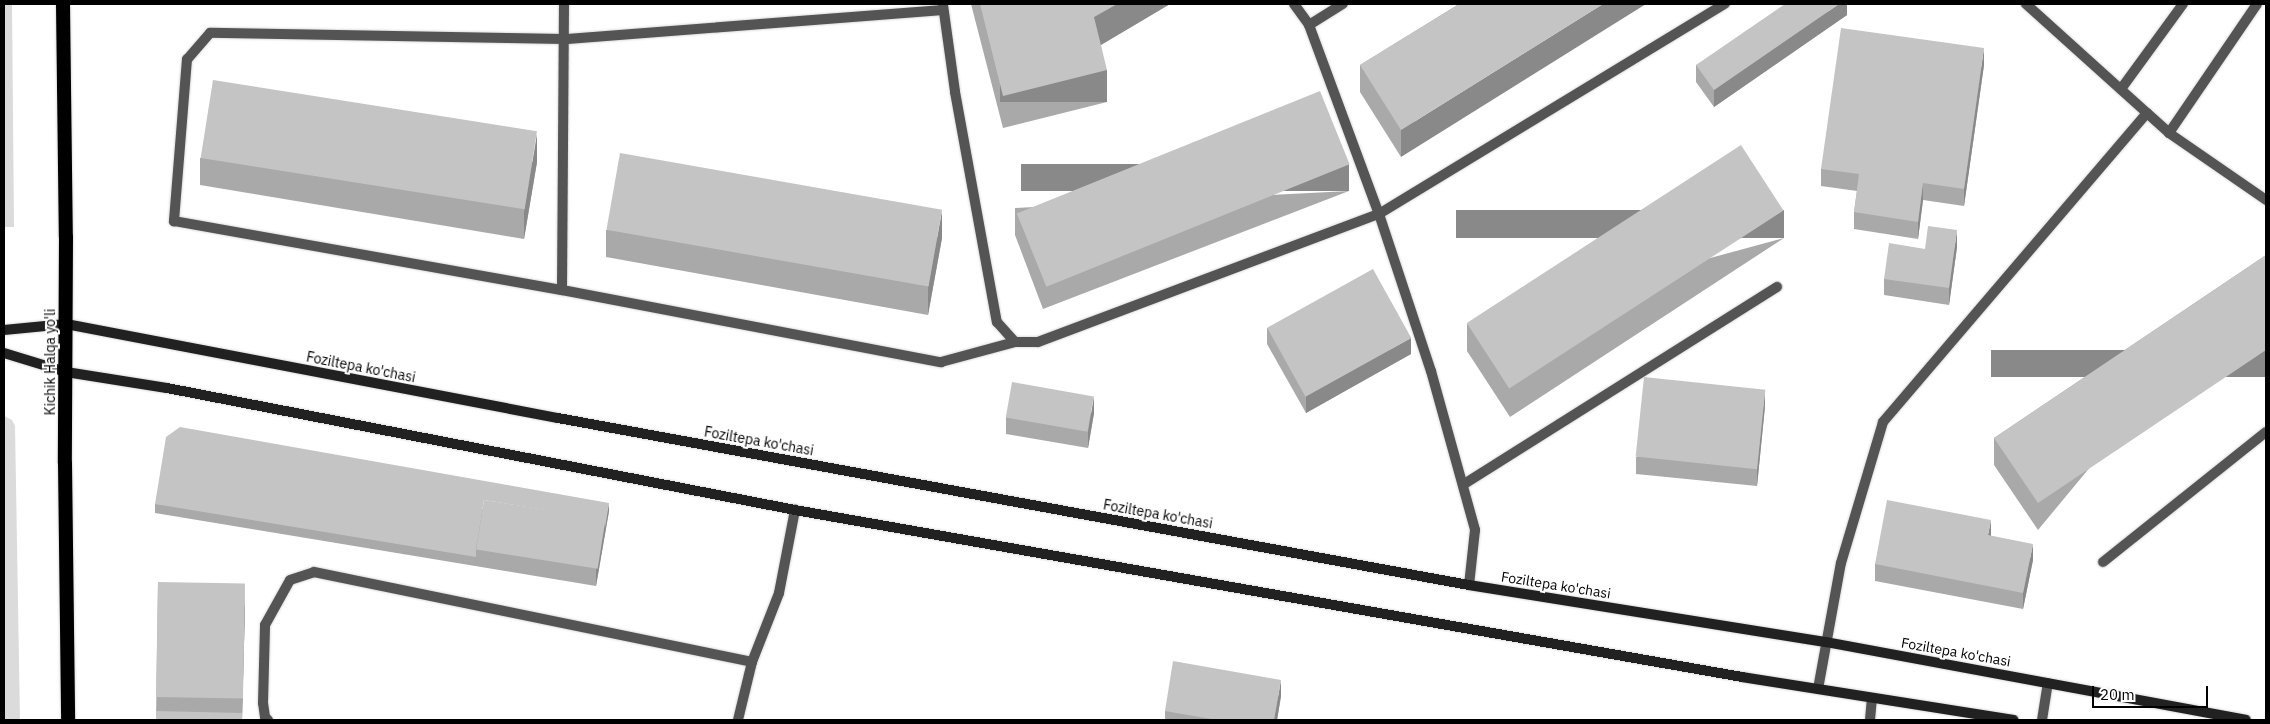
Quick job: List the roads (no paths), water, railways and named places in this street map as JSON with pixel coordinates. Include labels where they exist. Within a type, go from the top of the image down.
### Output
[{"type":"highway","name":"Kichik Halqa yo'li","points":[[63,4],[68,720]]},
{"type":"main road","name":"Foziltepa ko'chasi","points":[[4,330],[66,324],[558,418],[1469,585],[1826,642],[2246,720]]},
{"type":"main road","points":[[4,353],[66,372],[167,388],[795,510],[1818,689],[2014,720]]},
{"type":"street","points":[[562,290],[564,4]]},
{"type":"street","points":[[1294,4],[1309,25],[1379,214],[1431,371],[1464,484],[1475,530],[1469,585]]},
{"type":"street","points":[[1309,25],[1343,4]]},
{"type":"street","points":[[1015,342],[998,322],[955,92],[943,7],[564,39],[210,32],[187,59],[174,221],[562,290],[941,362],[1015,342],[1038,342],[1379,214],[1725,4]]},
{"type":"street","points":[[2026,4],[2169,133],[2266,200]]},
{"type":"street","points":[[2120,89],[2183,4]]},
{"type":"street","points":[[2169,133],[2257,4]]},
{"type":"street","points":[[1818,689],[1841,563],[1883,422],[2147,114]]},
{"type":"street","points":[[1464,484],[1777,287]]},
{"type":"street","points":[[2103,562],[2266,432]]},
{"type":"street","points":[[738,720],[752,662],[779,593],[795,510]]},
{"type":"street","points":[[268,720],[265,717],[263,703],[265,625],[290,580],[314,572],[752,662]]},
{"type":"street","points":[[2042,720],[2048,683]]},
{"type":"street","points":[[1870,720],[1872,698]]}]
